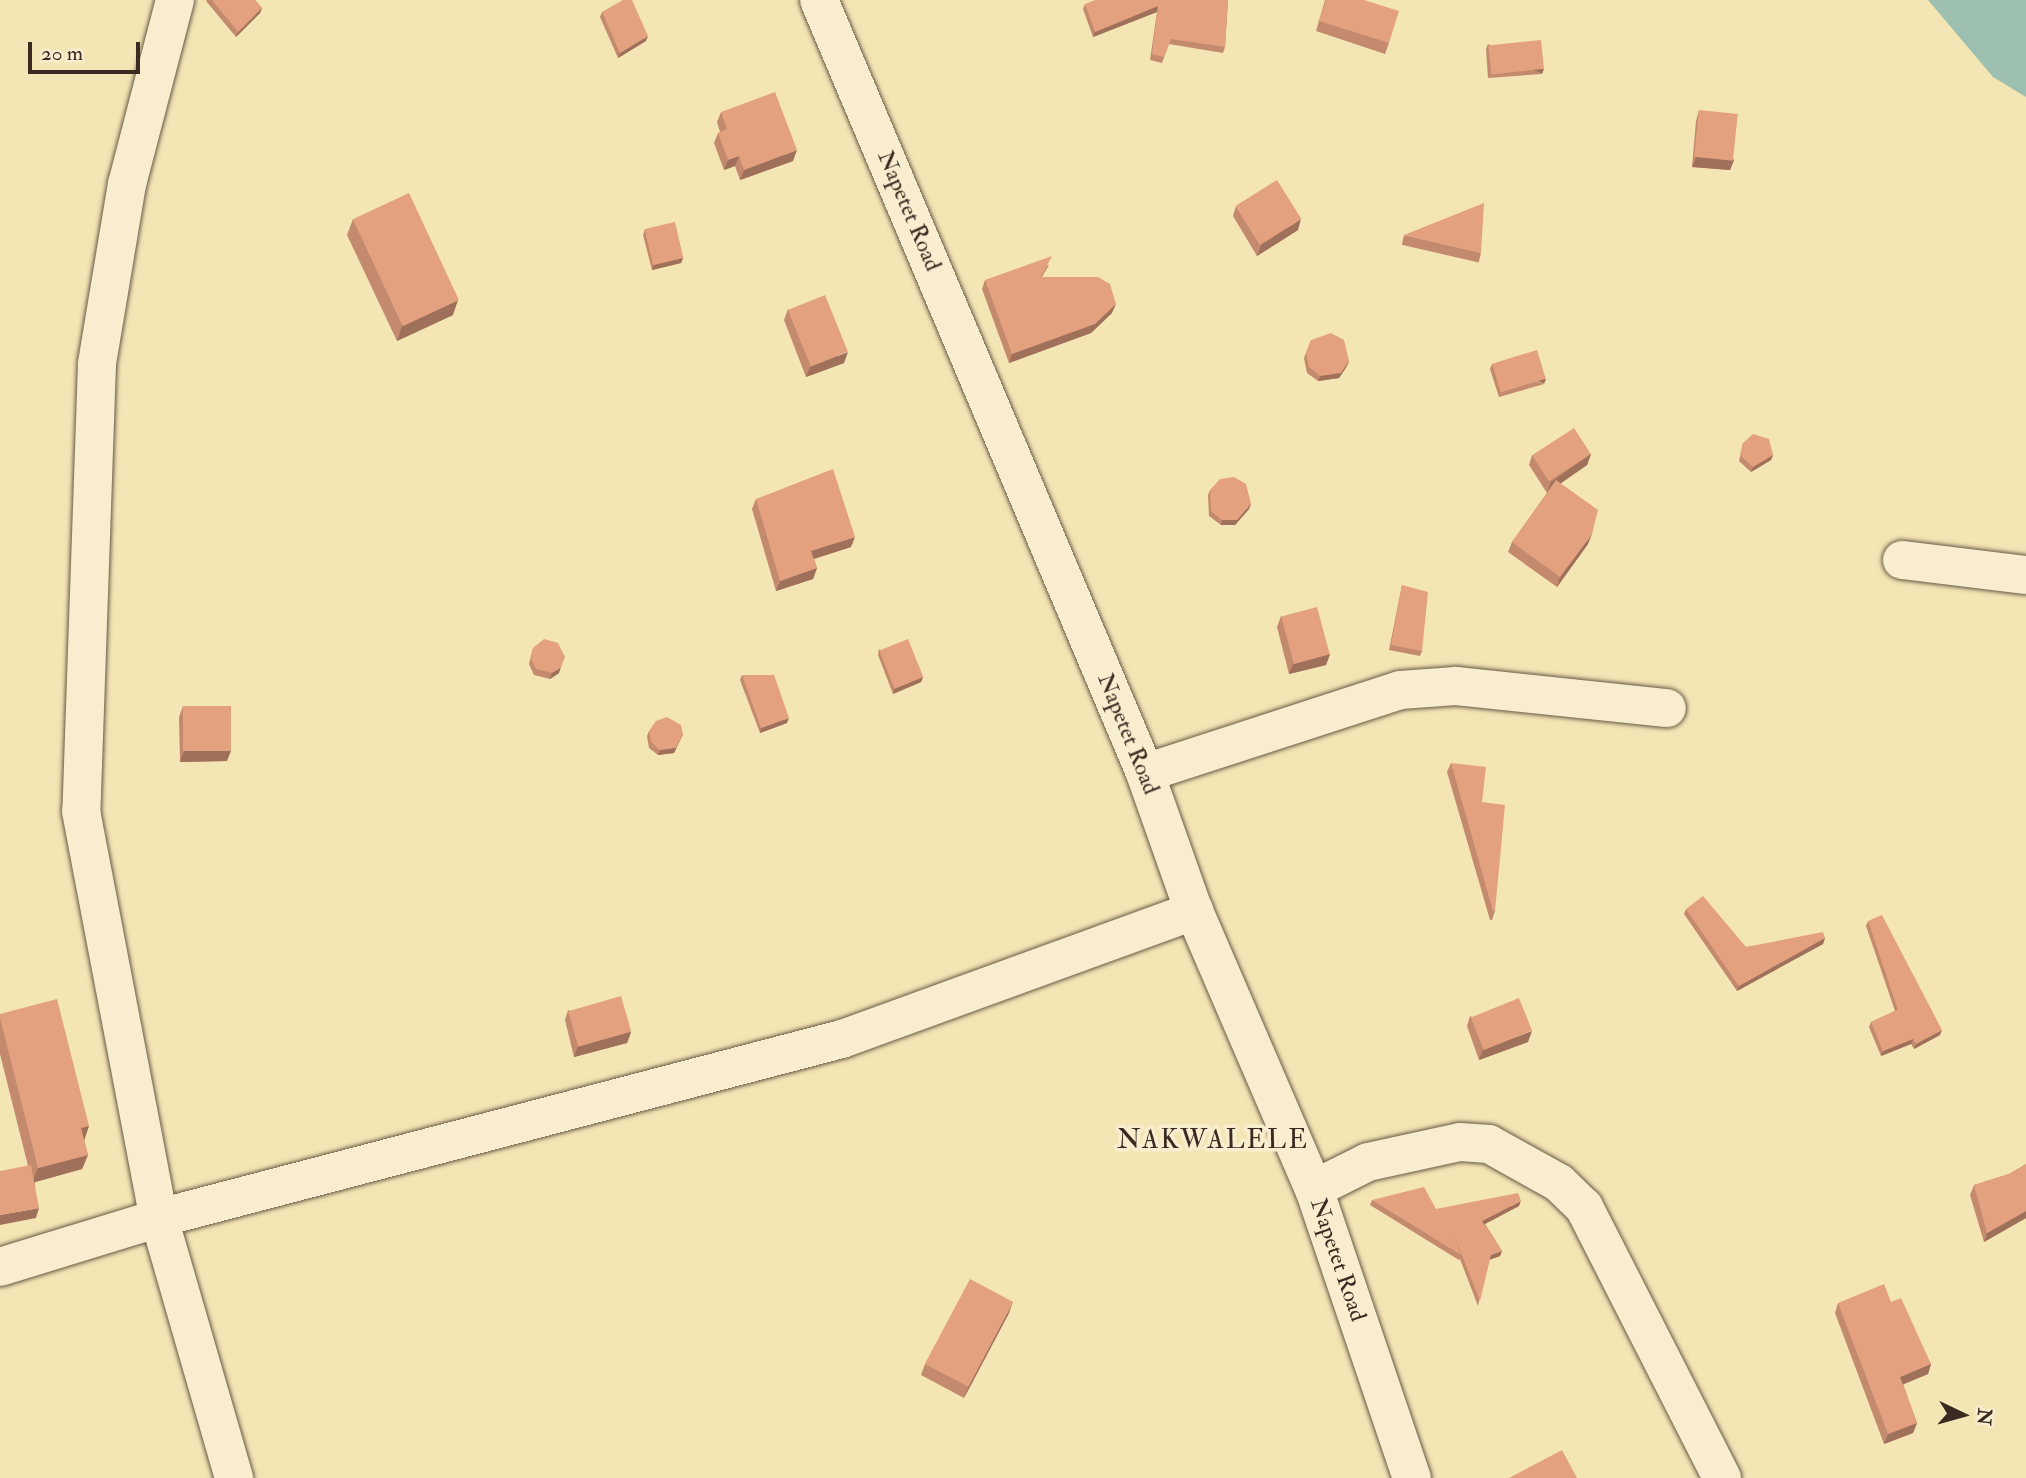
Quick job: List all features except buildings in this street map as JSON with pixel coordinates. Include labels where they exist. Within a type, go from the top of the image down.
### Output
[{"type":"street","points":[[175,0],[127,184],[97,364],[81,811],[159,1218],[234,1478]]},
{"type":"street","name":"Napetet Road","points":[[819,0],[1145,773],[1194,911],[1314,1189],[1412,1478]]},
{"type":"street","points":[[1902,560],[2026,575]]},
{"type":"street","points":[[1145,773],[1400,690],[1456,686],[1667,708]]},
{"type":"street","points":[[0,1267],[159,1218],[842,1039],[1194,911]]},
{"type":"street","points":[[1314,1189],[1368,1162],[1460,1142],[1489,1144],[1559,1182],[1584,1207],[1722,1478]]},
{"type":"shaded area","points":[[1928,0],[2026,0],[2026,97],[1993,77]]},
{"type":"district","name":"NAKWALELE","points":[[1213,1141]]}]
